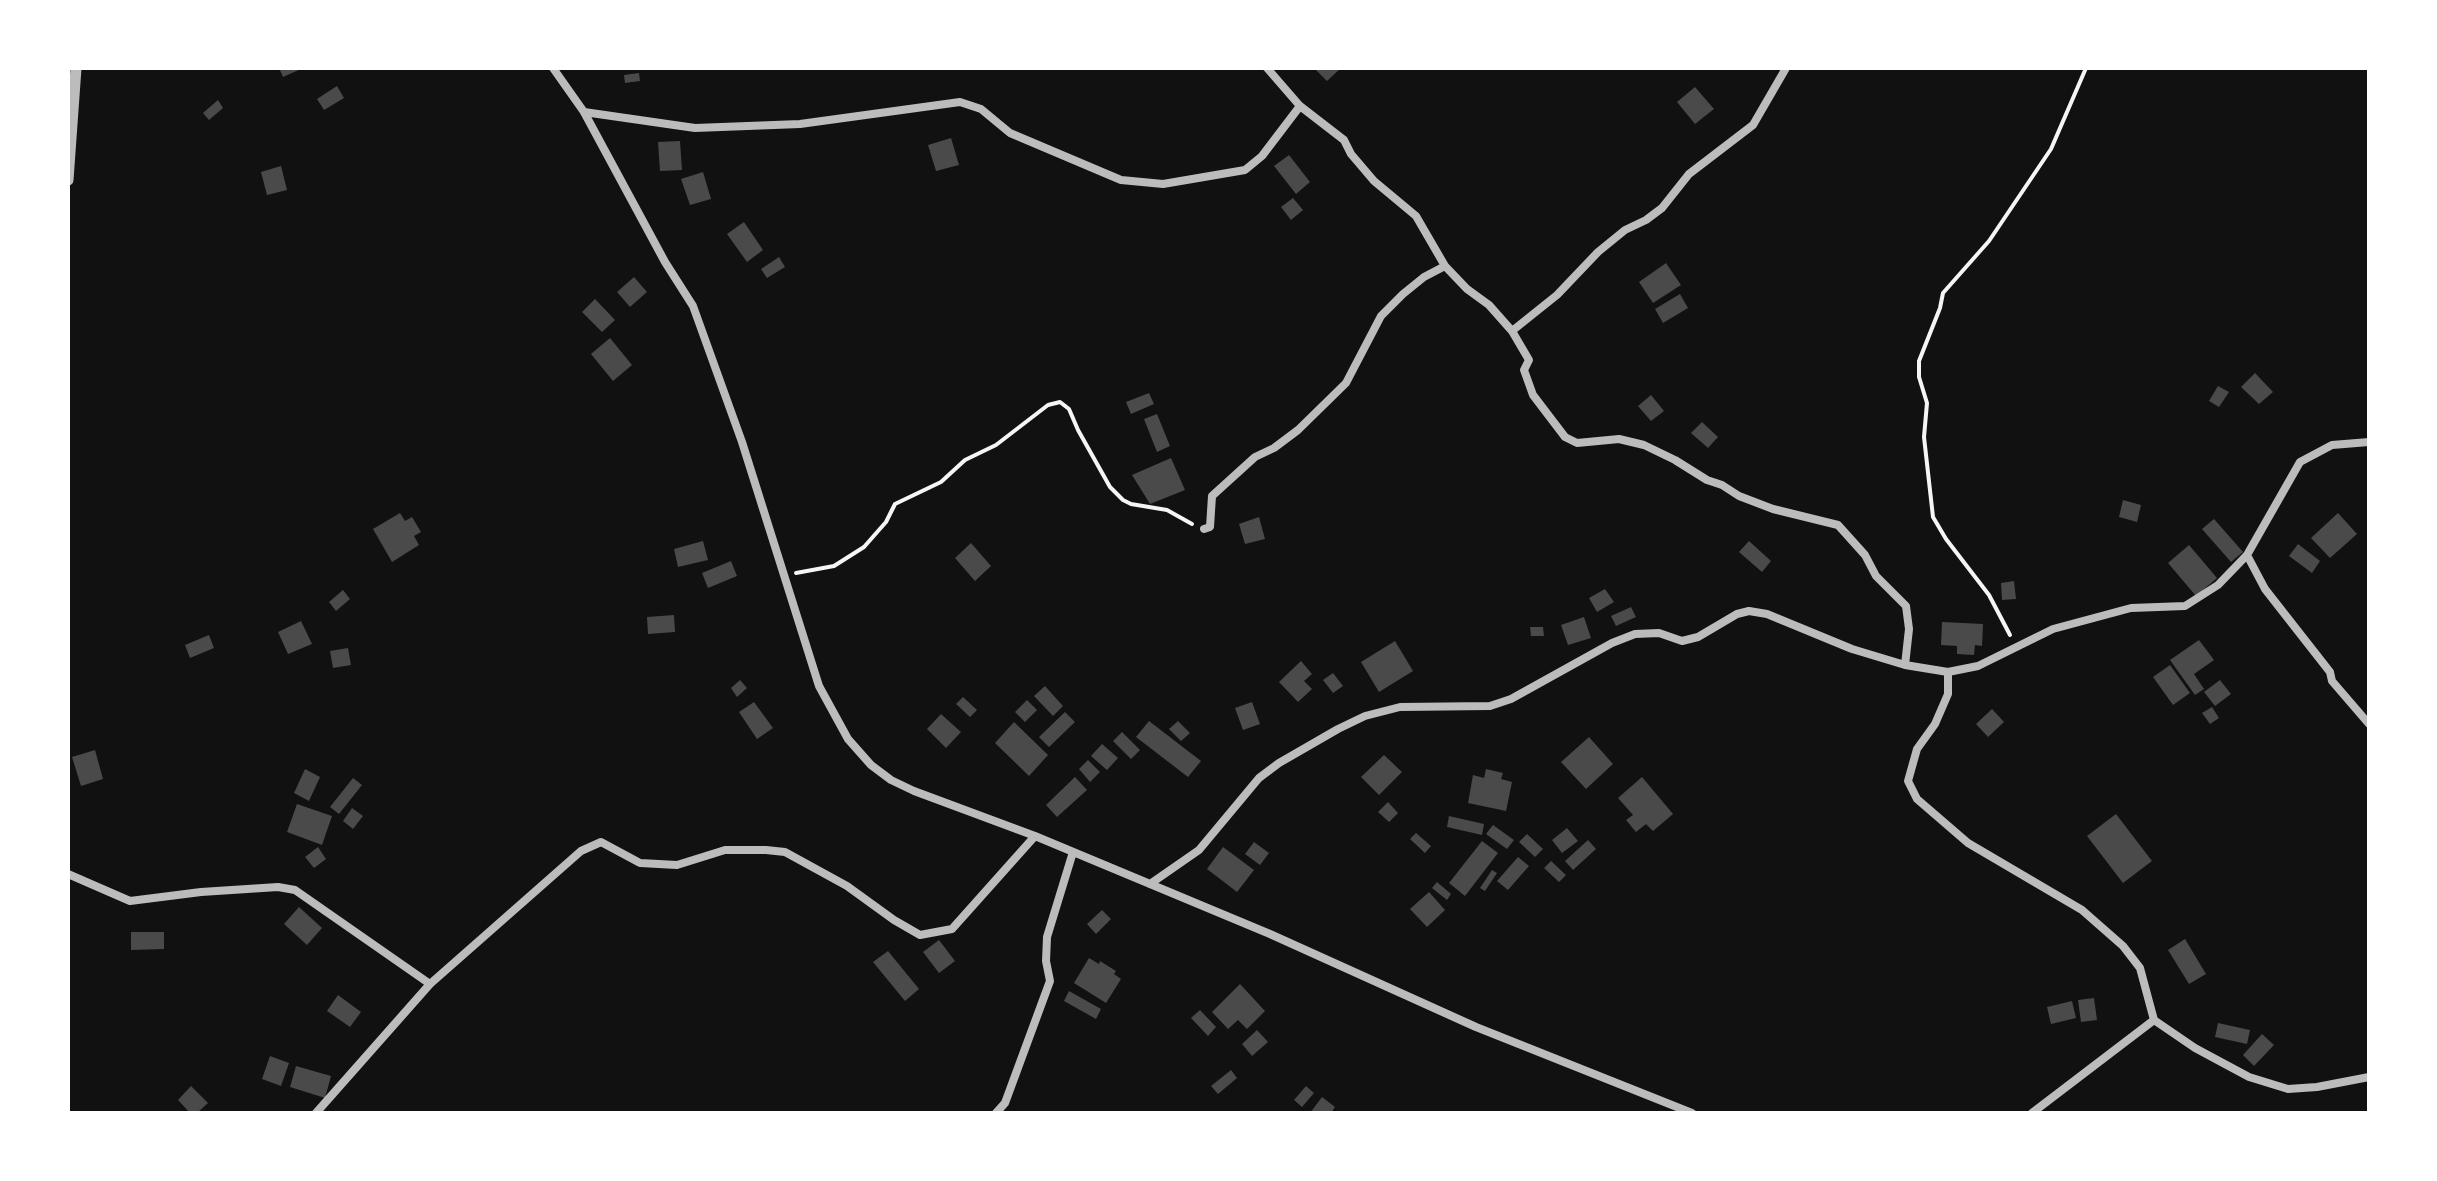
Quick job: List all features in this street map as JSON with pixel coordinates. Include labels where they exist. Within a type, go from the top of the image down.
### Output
[{"type":"street","points":[[68,180],[76,68]]},
{"type":"street","points":[[553,68],[584,112],[665,262],[693,306],[742,442],[819,686],[848,739],[871,765],[891,780],[914,791],[1035,836],[1270,934],[1476,1027],[1675,1109],[1692,1113]]},
{"type":"street","points":[[1267,68],[1300,106],[1344,140],[1351,154],[1374,181],[1416,216],[1445,266],[1467,289],[1489,305],[1512,331],[1529,360],[1524,370],[1533,395],[1565,437],[1577,443],[1619,439],[1644,445],[1739,496],[1773,509],[1838,525],[1865,555],[1876,576],[1906,606],[1909,629],[1905,665]]},
{"type":"street","points":[[1512,331],[1557,295],[1598,252],[1625,230],[1662,208],[1689,174],[1753,125],[1786,68]]},
{"type":"street","points":[[584,112],[695,128],[800,124],[960,102],[981,109],[1010,133],[1121,180],[1163,184],[1245,170],[1262,156],[1300,106]]},
{"type":"street","points":[[1204,529],[1210,527],[1212,496],[1222,484],[1318,412],[1346,383],[1381,316],[1424,277],[1445,266]]},
{"type":"street","points":[[1150,884],[1199,850],[1259,778],[1338,729],[1365,716],[1400,707],[1490,706],[1511,699],[1612,643],[1635,634],[1659,633],[1682,641],[1698,637],[1737,614],[1749,611],[1767,614],[1852,649],[1905,665],[1948,672],[1978,666],[2053,629],[2131,608],[2185,606],[2218,585],[2247,555],[2300,462],[2332,445],[2369,442]]},
{"type":"street","points":[[2247,555],[2265,589],[2288,614],[2330,672],[2332,681],[2369,724]]},
{"type":"street","points":[[1948,672],[1948,694],[1935,724],[1917,749],[1908,781],[1917,799],[1968,843],[2082,910],[2123,946],[2140,968],[2154,1020],[2195,1048],[2249,1077],[2288,1089],[2369,1077]]},
{"type":"street","points":[[316,1113],[430,984],[581,851],[601,842],[640,863],[677,865],[725,850],[785,852],[847,886],[920,935],[952,929],[1035,836]]},
{"type":"street","points":[[996,1113],[1005,1103],[1050,981],[1046,961],[1047,937],[1073,852]]},
{"type":"street","points":[[68,874],[130,901],[201,892],[278,887],[295,890],[430,984]]},
{"type":"street","points":[[2032,1113],[2154,1020]]},
{"type":"path","points":[[2016,647],[1989,595],[1933,517],[1924,437],[1927,403],[1919,377],[1919,361],[1933,330],[1943,293],[1989,241],[2051,149],[2086,68]]},
{"type":"path","points":[[786,575],[834,566],[864,547],[886,522],[895,504],[941,482],[965,460],[996,445],[1048,405],[1060,402],[1069,409],[1110,487],[1123,500],[1167,510],[1204,529]]},
{"type":"building","points":[[279,68],[303,68],[283,77]]},
{"type":"building","points":[[1314,68],[1341,68],[1327,81]]},
{"type":"building","points":[[639,73],[640,81],[625,83],[624,75]]},
{"type":"building","points":[[337,86],[344,98],[324,110],[317,99]]},
{"type":"building","points":[[1695,87],[1714,109],[1695,124],[1677,102]]},
{"type":"building","points":[[218,100],[223,108],[209,120],[203,113]]},
{"type":"building","points":[[951,138],[959,165],[936,171],[928,145]]},
{"type":"building","points":[[680,141],[682,170],[660,171],[658,142]]},
{"type":"building","points":[[1289,155],[1310,182],[1296,194],[1274,166]]},
{"type":"building","points":[[281,166],[287,190],[267,195],[261,172]]},
{"type":"building","points":[[703,172],[711,199],[690,205],[681,179]]},
{"type":"building","points":[[1293,198],[1303,210],[1291,220],[1281,207]]},
{"type":"building","points":[[744,222],[763,250],[747,262],[727,234]]},
{"type":"building","points":[[779,257],[785,267],[767,278],[761,269]]},
{"type":"building","points":[[1666,263],[1681,285],[1653,303],[1639,282]]},
{"type":"building","points":[[634,277],[647,292],[630,307],[617,292]]},
{"type":"building","points":[[1680,294],[1688,308],[1663,323],[1655,309]]},
{"type":"building","points":[[595,299],[615,320],[602,332],[582,312]]},
{"type":"building","points":[[610,338],[632,365],[613,381],[591,354]]},
{"type":"building","points":[[2255,373],[2273,392],[2259,404],[2241,387]]},
{"type":"building","points":[[2218,386],[2229,392],[2219,407],[2209,401]]},
{"type":"building","points":[[1149,393],[1154,404],[1131,414],[1126,402]]},
{"type":"building","points":[[1651,395],[1664,411],[1651,421],[1638,406]]},
{"type":"building","points":[[1157,414],[1170,446],[1157,452],[1144,419]]},
{"type":"building","points":[[1702,422],[1718,437],[1708,448],[1691,433]]},
{"type":"building","points":[[1171,458],[1185,490],[1150,504],[1132,475]]},
{"type":"building","points":[[2123,500],[2141,505],[2137,522],[2119,517]]},
{"type":"building","points":[[400,513],[405,521],[412,517],[421,532],[414,536],[419,545],[392,562],[373,529]]},
{"type":"building","points":[[2338,513],[2357,534],[2330,558],[2311,538]]},
{"type":"building","points":[[1259,517],[1265,539],[1245,544],[1239,524]]},
{"type":"building","points":[[2214,519],[2243,552],[2231,562],[2202,529]]},
{"type":"building","points":[[703,541],[708,560],[678,567],[674,549]]},
{"type":"building","points":[[1749,541],[1771,561],[1762,572],[1739,552]]},
{"type":"building","points":[[971,543],[991,566],[975,581],[955,558]]},
{"type":"building","points":[[2298,544],[2320,561],[2312,573],[2289,556]]},
{"type":"building","points":[[2189,545],[2217,578],[2196,596],[2168,563]]},
{"type":"building","points":[[731,561],[737,576],[708,588],[702,573]]},
{"type":"building","points":[[2014,581],[2016,599],[2002,600],[2001,583]]},
{"type":"building","points":[[1605,589],[1614,602],[1597,612],[1589,598]]},
{"type":"building","points":[[343,590],[350,599],[336,611],[329,602]]},
{"type":"building","points":[[1631,607],[1636,617],[1616,626],[1611,616]]},
{"type":"building","points":[[674,615],[675,632],[648,634],[647,617]]},
{"type":"building","points":[[1584,617],[1591,638],[1568,645],[1561,625]]},
{"type":"building","points":[[301,621],[312,644],[288,654],[278,632]]},
{"type":"building","points":[[1942,622],[1983,624],[1982,646],[1975,645],[1974,655],[1957,654],[1957,646],[1941,645]]},
{"type":"building","points":[[1530,627],[1543,627],[1544,636],[1531,636]]},
{"type":"building","points":[[209,635],[214,648],[190,658],[185,645]]},
{"type":"building","points":[[2199,640],[2214,660],[2194,674],[2204,689],[2195,695],[2170,660]]},
{"type":"building","points":[[1395,641],[1413,671],[1379,692],[1361,662]]},
{"type":"building","points":[[348,648],[351,665],[333,668],[330,651]]},
{"type":"building","points":[[1301,661],[1312,674],[1304,681],[1312,689],[1298,702],[1279,682]]},
{"type":"building","points":[[2170,665],[2190,693],[2173,705],[2153,677]]},
{"type":"building","points":[[1333,673],[1343,686],[1333,693],[1323,680]]},
{"type":"building","points":[[740,680],[747,688],[737,697],[731,688]]},
{"type":"building","points":[[2220,680],[2231,694],[2215,706],[2204,692]]},
{"type":"building","points":[[1045,686],[1063,706],[1053,716],[1034,696]]},
{"type":"building","points":[[963,697],[977,710],[970,717],[956,704]]},
{"type":"building","points":[[1027,700],[1037,710],[1025,722],[1015,712]]},
{"type":"building","points":[[754,702],[773,728],[757,739],[739,712]]},
{"type":"building","points":[[1252,702],[1260,724],[1243,730],[1235,708]]},
{"type":"building","points":[[2212,707],[2219,718],[2210,724],[2202,713]]},
{"type":"building","points":[[1992,709],[2004,722],[1988,737],[1976,724]]},
{"type":"building","points":[[1065,712],[1075,722],[1049,747],[1039,737]]},
{"type":"building","points":[[941,714],[961,732],[946,748],[927,729]]},
{"type":"building","points":[[1149,721],[1201,761],[1188,777],[1136,737]]},
{"type":"building","points":[[1178,721],[1190,733],[1181,741],[1169,729]]},
{"type":"building","points":[[1014,722],[1048,755],[1029,776],[995,743]]},
{"type":"building","points":[[1122,732],[1140,750],[1131,759],[1113,741]]},
{"type":"building","points":[[1589,737],[1613,764],[1586,789],[1561,762]]},
{"type":"building","points":[[1102,744],[1118,758],[1107,770],[1091,756]]},
{"type":"building","points":[[95,750],[103,779],[81,786],[72,757]]},
{"type":"building","points":[[1384,755],[1402,772],[1379,795],[1361,777]]},
{"type":"building","points":[[1088,760],[1100,772],[1090,782],[1079,769]]},
{"type":"building","points":[[305,769],[320,777],[309,801],[294,793]]},
{"type":"building","points":[[1486,769],[1503,773],[1501,779],[1512,782],[1506,811],[1468,803],[1473,775],[1484,778]]},
{"type":"building","points":[[1075,777],[1087,790],[1057,817],[1046,805]]},
{"type":"building","points":[[1642,777],[1673,814],[1653,831],[1646,824],[1636,832],[1626,820],[1633,815],[1618,798]]},
{"type":"building","points":[[353,778],[362,785],[339,814],[330,807]]},
{"type":"building","points":[[1388,802],[1398,813],[1389,822],[1378,812]]},
{"type":"building","points":[[297,804],[332,816],[322,845],[287,832]]},
{"type":"building","points":[[352,808],[363,816],[353,829],[343,821]]},
{"type":"building","points":[[2116,814],[2152,861],[2123,883],[2087,836]]},
{"type":"building","points":[[1449,816],[1484,824],[1482,835],[1447,827]]},
{"type":"building","points":[[1493,825],[1514,840],[1507,849],[1486,834]]},
{"type":"building","points":[[1567,828],[1578,841],[1562,853],[1552,840]]},
{"type":"building","points":[[1416,833],[1431,846],[1425,853],[1410,839]]},
{"type":"building","points":[[1527,834],[1543,849],[1535,857],[1519,842]]},
{"type":"building","points":[[1588,840],[1596,849],[1573,870],[1565,861]]},
{"type":"building","points":[[1482,841],[1498,853],[1465,896],[1449,883]]},
{"type":"building","points":[[1254,842],[1269,853],[1260,865],[1245,854]]},
{"type":"building","points":[[318,847],[326,859],[314,868],[305,857]]},
{"type":"building","points":[[1223,847],[1254,870],[1237,892],[1207,869]]},
{"type":"building","points":[[1518,857],[1529,866],[1508,890],[1497,881]]},
{"type":"building","points":[[1551,861],[1566,875],[1559,882],[1544,868]]},
{"type":"building","points":[[1492,870],[1497,873],[1485,891],[1480,888]]},
{"type":"building","points":[[1437,882],[1451,894],[1447,900],[1432,888]]},
{"type":"building","points":[[1429,892],[1445,910],[1427,927],[1410,909]]},
{"type":"building","points":[[299,907],[322,928],[307,945],[284,924]]},
{"type":"building","points":[[1102,910],[1111,919],[1096,934],[1087,924]]},
{"type":"building","points":[[131,932],[164,932],[164,949],[131,950]]},
{"type":"building","points":[[2185,939],[2206,974],[2189,984],[2168,950]]},
{"type":"building","points":[[939,940],[955,961],[939,973],[923,952]]},
{"type":"building","points":[[888,951],[919,989],[905,1001],[873,962]]},
{"type":"building","points":[[1089,958],[1116,971],[1114,974],[1121,979],[1106,1003],[1074,983]]},
{"type":"building","points":[[1240,984],[1265,1011],[1247,1029],[1238,1020],[1228,1029],[1212,1012]]},
{"type":"building","points":[[1069,991],[1101,1009],[1096,1019],[1064,1001]]},
{"type":"building","points":[[338,995],[361,1012],[350,1027],[327,1011]]},
{"type":"building","points":[[2094,998],[2097,1020],[2081,1022],[2078,1000]]},
{"type":"building","points":[[2072,1001],[2076,1018],[2051,1024],[2047,1007]]},
{"type":"building","points":[[1200,1010],[1216,1027],[1208,1036],[1191,1018]]},
{"type":"building","points":[[2218,1023],[2250,1030],[2247,1044],[2215,1037]]},
{"type":"building","points":[[1257,1030],[1268,1042],[1252,1056],[1242,1044]]},
{"type":"building","points":[[2262,1034],[2274,1045],[2254,1066],[2243,1055]]},
{"type":"building","points":[[270,1056],[289,1063],[281,1086],[262,1079]]},
{"type":"building","points":[[296,1066],[331,1076],[325,1098],[290,1087]]},
{"type":"building","points":[[1231,1070],[1237,1078],[1218,1094],[1211,1086]]},
{"type":"building","points":[[191,1086],[208,1103],[197,1113],[190,1113],[178,1100]]},
{"type":"building","points":[[1306,1086],[1314,1093],[1302,1107],[1294,1100]]},
{"type":"building","points":[[1322,1097],[1335,1107],[1331,1113],[1310,1113]]}]
